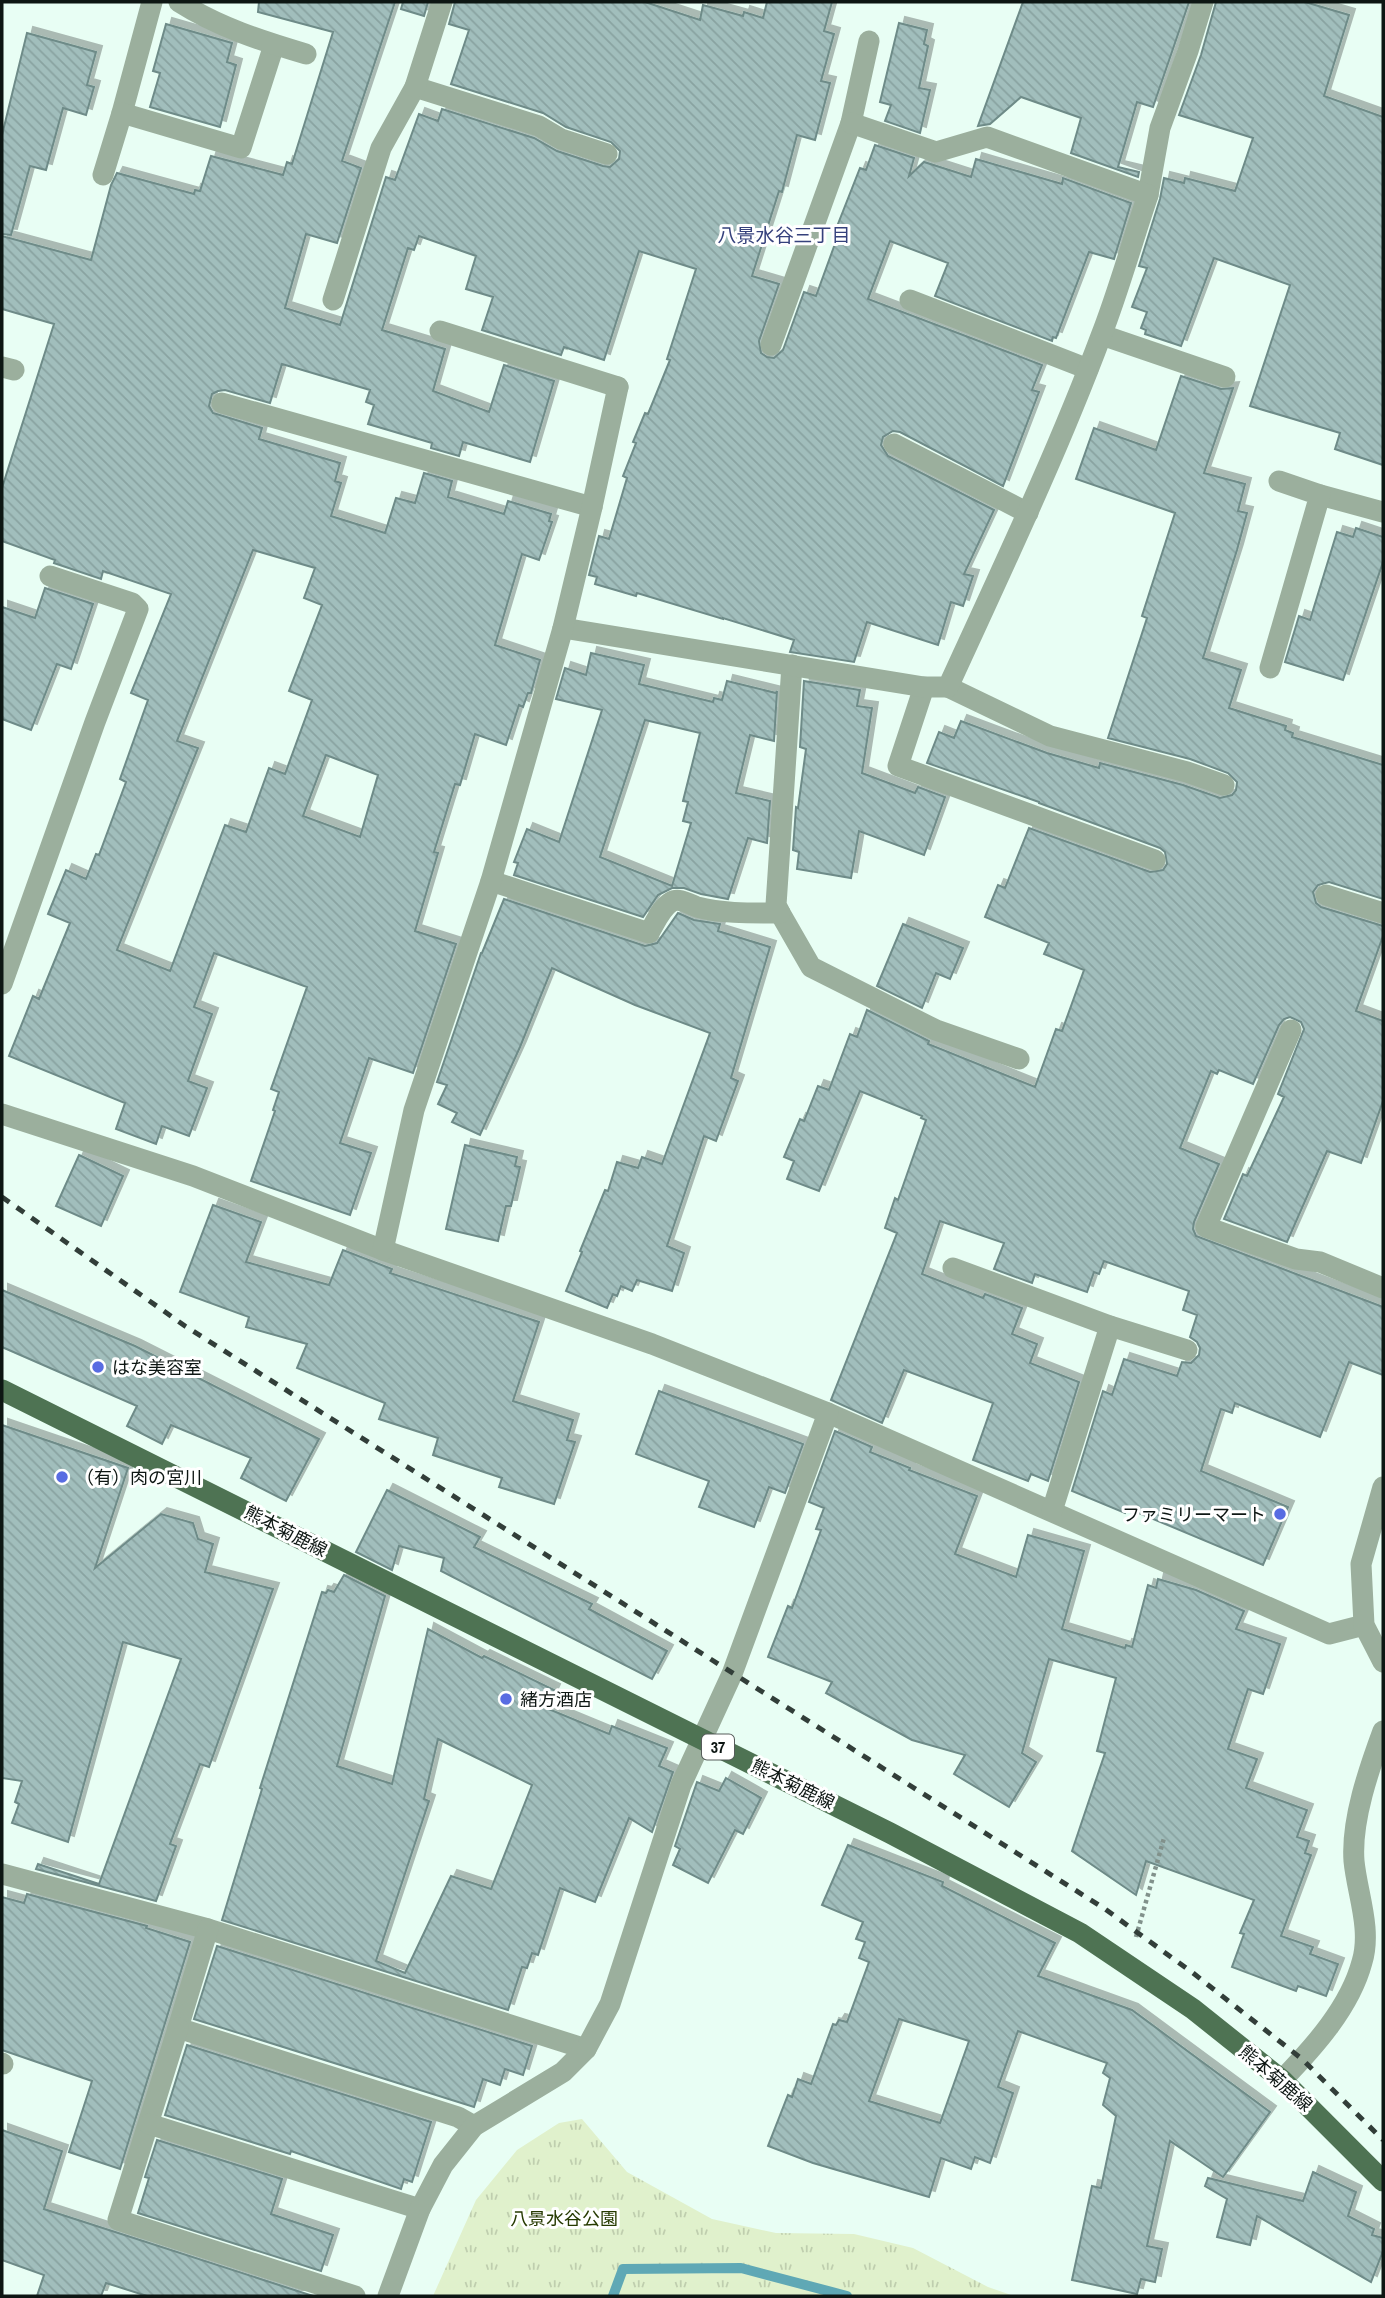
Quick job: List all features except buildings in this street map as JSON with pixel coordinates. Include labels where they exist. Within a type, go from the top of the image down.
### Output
[{"type":"main road","name":"熊本菊鹿線","points":[[2,1390],[890,1833],[1080,1934],[1193,2009],[1282,2080],[1383,2182]]},
{"type":"street","points":[[103,175],[152,2]]},
{"type":"street","points":[[179,2],[206,19],[306,54]]},
{"type":"street","points":[[333,300],[381,148],[415,87],[442,2]]},
{"type":"street","points":[[948,687],[1028,513],[1102,335],[1148,195],[1160,128],[1203,2]]},
{"type":"street","points":[[771,345],[851,123],[869,41]]},
{"type":"street","points":[[122,113],[241,148],[274,45]]},
{"type":"street","points":[[415,87],[539,126],[561,139],[607,154]]},
{"type":"street","points":[[851,123],[936,152],[987,136],[1148,195]]},
{"type":"street","points":[[911,300],[1088,369]]},
{"type":"street","points":[[383,1250],[414,1110],[491,881],[563,628],[593,507],[618,387],[440,331]]},
{"type":"street","points":[[1102,335],[1225,377]]},
{"type":"street","points":[[222,403],[593,507]]},
{"type":"street","points":[[894,444],[1028,513]]},
{"type":"street","points":[[1279,481],[1383,512]]},
{"type":"street","points":[[1270,668],[1321,495]]},
{"type":"street","points":[[2,984],[138,609],[132,603],[50,576]]},
{"type":"street","points":[[563,628],[924,687],[948,687],[1050,736],[1186,772],[1224,786]]},
{"type":"street","points":[[792,665],[776,905],[780,914],[811,967],[936,1030],[1019,1059]]},
{"type":"street","points":[[924,687],[898,766],[1155,860]]},
{"type":"street","points":[[491,881],[649,933],[662,911],[677,900],[699,907],[744,914],[780,914]]},
{"type":"street","points":[[1326,895],[1383,913]]},
{"type":"street","points":[[1291,1030],[1206,1227],[1296,1259],[1320,1262],[1383,1288]]},
{"type":"street","points":[[2,1114],[193,1176],[383,1250],[652,1344],[828,1413],[1329,1634],[1364,1625]]},
{"type":"street","points":[[953,1268],[1110,1326],[1187,1350]]},
{"type":"street","points":[[1052,1511],[1110,1326]]},
{"type":"street","points":[[388,2296],[420,2209],[443,2165],[474,2126],[563,2072],[586,2049],[610,2004],[681,1785],[732,1674],[828,1413]]},
{"type":"street","points":[[1383,1487],[1361,1564],[1364,1625],[1383,1662]]},
{"type":"street","points":[[1282,2080],[1302,2059],[1346,2001],[1363,1960],[1365,1923],[1354,1859],[1359,1807],[1383,1731]]},
{"type":"street","points":[[2,1874],[208,1929],[586,2049]]},
{"type":"street","points":[[208,1929],[118,2220],[355,2296]]},
{"type":"street","points":[[178,2028],[458,2117],[474,2126]]},
{"type":"street","points":[[149,2124],[420,2209]]},
{"type":"path","points":[[1127,1965],[1164,1838]]},
{"type":"green space","name":"八景水谷公園","points":[[582,2119],[627,2172],[712,2219],[776,2233],[854,2234],[913,2248],[988,2287],[1014,2296],[433,2296],[476,2200],[517,2150],[559,2123]]},
{"type":"waterway","points":[[613,2296],[623,2269],[741,2268],[847,2296]]},
{"type":"railway","points":[[2,1197],[185,1326],[1105,1909],[1193,1973],[1302,2059],[1383,2140]]},
{"type":"place","name":"はな美容室","points":[[98,1367]]},
{"type":"place","name":"（有）肉の宮川","points":[[62,1477]]},
{"type":"place","name":"ファミリーマート","points":[[1280,1514]]},
{"type":"place","name":"緒方酒店","points":[[506,1699]]},
{"type":"district","name":"八景水谷三丁目","points":[[784,235]]}]
